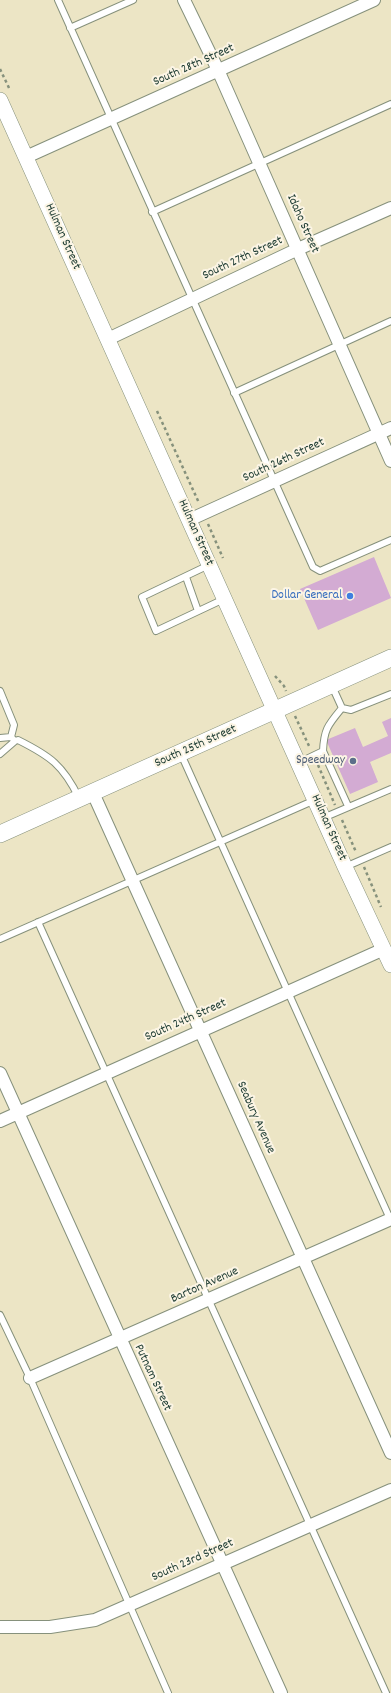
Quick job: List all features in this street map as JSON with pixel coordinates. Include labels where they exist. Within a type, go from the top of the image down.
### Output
[{"type":"main road","name":"South 25th Street","points":[[0,834],[275,712],[391,658]]},
{"type":"street","name":"Idaho Street","points":[[184,0],[218,70],[391,461]]},
{"type":"street","name":"South 28th Street","points":[[26,157],[374,0]]},
{"type":"street","name":"Hulman Street","points":[[0,102],[345,867],[391,965]]},
{"type":"street","name":"South 27th Street","points":[[108,339],[298,249],[391,208]]},
{"type":"street","name":"South 26th Street","points":[[189,520],[391,428]]},
{"type":"street","name":"Seabury Avenue","points":[[86,796],[133,881],[391,1453]]},
{"type":"street","name":"South 24th Street","points":[[0,1120],[384,949]]},
{"type":"street","name":"Putnam Street","points":[[0,1073],[119,1339],[281,1693]]},
{"type":"street","name":"Barton Avenue","points":[[30,1378],[391,1220]]},
{"type":"street","name":"South 23rd Street","points":[[0,1627],[70,1625],[95,1620],[221,1563],[391,1490]]},
{"type":"lane","points":[[58,0],[191,299],[313,566],[320,571],[391,540]]},
{"type":"lane","points":[[70,28],[134,0]]},
{"type":"lane","points":[[152,212],[391,104]]},
{"type":"lane","points":[[234,393],[391,321]]},
{"type":"lane","points":[[209,565],[142,597],[156,630],[225,599]]},
{"type":"lane","points":[[186,577],[198,611]]},
{"type":"lane","points":[[332,686],[342,708]]},
{"type":"lane","points":[[0,691],[14,725],[13,739],[0,754]]},
{"type":"lane","points":[[342,708],[351,710],[391,694]]},
{"type":"lane","points":[[342,708],[329,723],[324,733],[323,751],[348,806]]},
{"type":"lane","points":[[0,738],[18,740],[46,755],[59,766],[86,796]]},
{"type":"lane","points":[[298,762],[323,751]]},
{"type":"lane","points":[[181,754],[391,1220]]},
{"type":"lane","points":[[323,818],[391,788]]},
{"type":"lane","points":[[0,939],[315,800]]},
{"type":"lane","points":[[345,867],[391,847]]},
{"type":"lane","points":[[38,922],[386,1693]]},
{"type":"lane","points":[[0,1315],[30,1378],[168,1693]]},
{"type":"path","points":[[294,714],[309,746]]},
{"type":"path","points":[[318,766],[332,799]]},
{"type":"path","points":[[340,816],[355,850]]},
{"type":"path","points":[[363,866],[382,910]]},
{"type":"building","points":[[374,557],[391,598],[318,630],[300,589]]},
{"type":"building","points":[[391,718],[391,753],[370,762],[378,782],[350,794],[326,740],[355,728],[363,747],[388,736],[382,722]]},
{"type":"place","name":"Dollar General","points":[[350,596]]},
{"type":"place","name":"Speedway","points":[[353,761]]}]
